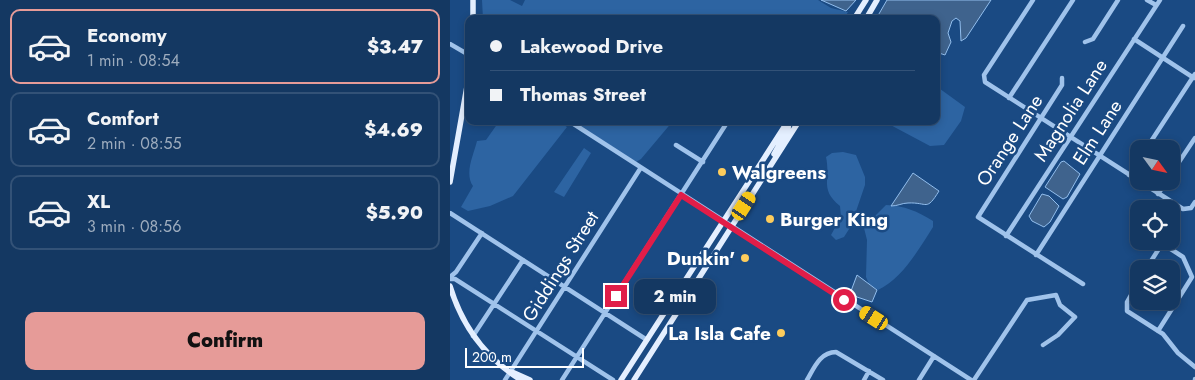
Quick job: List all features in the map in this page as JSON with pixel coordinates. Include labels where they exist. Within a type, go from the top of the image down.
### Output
[{"type":"main road","points":[[473,0],[473,15]]},
{"type":"main road","points":[[857,15],[866,0]]},
{"type":"main road","points":[[868,15],[877,0]]},
{"type":"main road","points":[[450,182],[465,98]]},
{"type":"main road","points":[[621,380],[785,125]]},
{"type":"main road","points":[[770,166],[775,151],[788,130],[788,125]]},
{"type":"main road","points":[[634,380],[796,125]]},
{"type":"main road","points":[[450,286],[473,336],[487,354],[521,380]]},
{"type":"main road","points":[[510,371],[530,380]]},
{"type":"street","points":[[1033,0],[984,75],[985,82],[1158,194],[1187,210],[1195,202]]},
{"type":"street","points":[[1010,98],[1073,0]]},
{"type":"street","points":[[1085,42],[1093,39],[1118,0]]},
{"type":"street","points":[[1147,0],[1156,6]]},
{"type":"street","name":"Magnolia Lane","points":[[1006,236],[1160,0]]},
{"type":"street","name":"Elm Lane","points":[[1036,254],[1183,26]]},
{"type":"street","points":[[1134,39],[1194,76],[1152,140]]},
{"type":"street","points":[[450,44],[465,53]]},
{"type":"street","name":"Orange Lane","points":[[1006,236],[978,217],[1062,85],[1062,78]]},
{"type":"street","points":[[574,125],[731,228],[972,380],[1027,300],[1056,295],[1060,305],[1075,317],[1058,335],[1043,345]]},
{"type":"street","points":[[562,380],[726,125]]},
{"type":"street","points":[[1180,160],[1195,138]]},
{"type":"street","points":[[676,145],[703,162]]},
{"type":"street","name":"Giddings Street","points":[[505,380],[640,169]]},
{"type":"street","points":[[1158,194],[1161,190]]},
{"type":"street","points":[[450,213],[647,340]]},
{"type":"street","points":[[450,278],[482,233]]},
{"type":"street","points":[[1006,236],[1083,284]]},
{"type":"street","points":[[1152,260],[1160,247],[1166,246],[1183,257],[1192,273],[1190,283],[1180,298]]},
{"type":"street","points":[[473,336],[523,260]]},
{"type":"street","points":[[450,278],[455,279],[495,304],[613,380]]},
{"type":"street","points":[[1130,300],[1126,308],[1131,314],[1158,332],[1195,366]]},
{"type":"street","points":[[1158,332],[1172,310]]},
{"type":"street","points":[[807,380],[822,357],[829,352],[842,354],[883,380]]},
{"type":"street","points":[[919,380],[934,356]]},
{"type":"street","points":[[864,380],[869,371]]},
{"type":"shaded area","points":[[482,0],[510,0],[522,6],[525,0],[818,0],[831,8],[848,12],[846,15],[483,15]]},
{"type":"shaded area","points":[[821,0],[856,0],[846,11]]},
{"type":"shaded area","points":[[887,0],[991,0],[966,38],[961,41],[960,21],[956,18],[952,21],[948,33],[951,42],[945,55],[940,53],[940,15],[878,15]]},
{"type":"shaded area","points":[[940,89],[965,107],[961,121],[944,145],[930,146],[891,125],[940,125]]},
{"type":"shaded area","points":[[497,125],[564,125],[567,127],[513,196],[490,206],[468,211],[461,207],[473,186],[469,175],[472,158],[477,141],[486,140]]},
{"type":"shaded area","points":[[670,125],[641,159],[636,162],[580,126]]},
{"type":"shaded area","points":[[584,148],[591,153],[564,197],[554,192]]},
{"type":"shaded area","points":[[843,152],[856,155],[865,177],[865,185],[851,226],[844,237],[836,240],[831,235],[841,217],[840,206],[828,189],[826,157],[832,153]]},
{"type":"shaded area","points":[[1064,161],[1080,174],[1067,197],[1063,199],[1045,187],[1061,162]]},
{"type":"shaded area","points":[[913,173],[939,191],[935,198],[929,204],[908,203],[891,206]]},
{"type":"shaded area","points":[[1042,194],[1049,196],[1059,206],[1050,222],[1044,227],[1032,221],[1029,216]]},
{"type":"shaded area","points":[[886,205],[916,212],[933,221],[933,227],[916,254],[902,271],[895,279],[878,290],[869,284],[866,277],[867,240],[864,228],[857,220],[875,216]]},
{"type":"shaded area","points":[[857,275],[877,290],[872,302],[857,297],[851,291]]},
{"type":"place","name":"Walgreens","points":[[722,172]]},
{"type":"place","name":"Burger King","points":[[770,219]]},
{"type":"place","name":"Dunkin'","points":[[745,258]]},
{"type":"place","name":"La Isla Cafe","points":[[781,333]]},
{"type":"route","points":[[616,296],[681,195],[844,300]]}]
